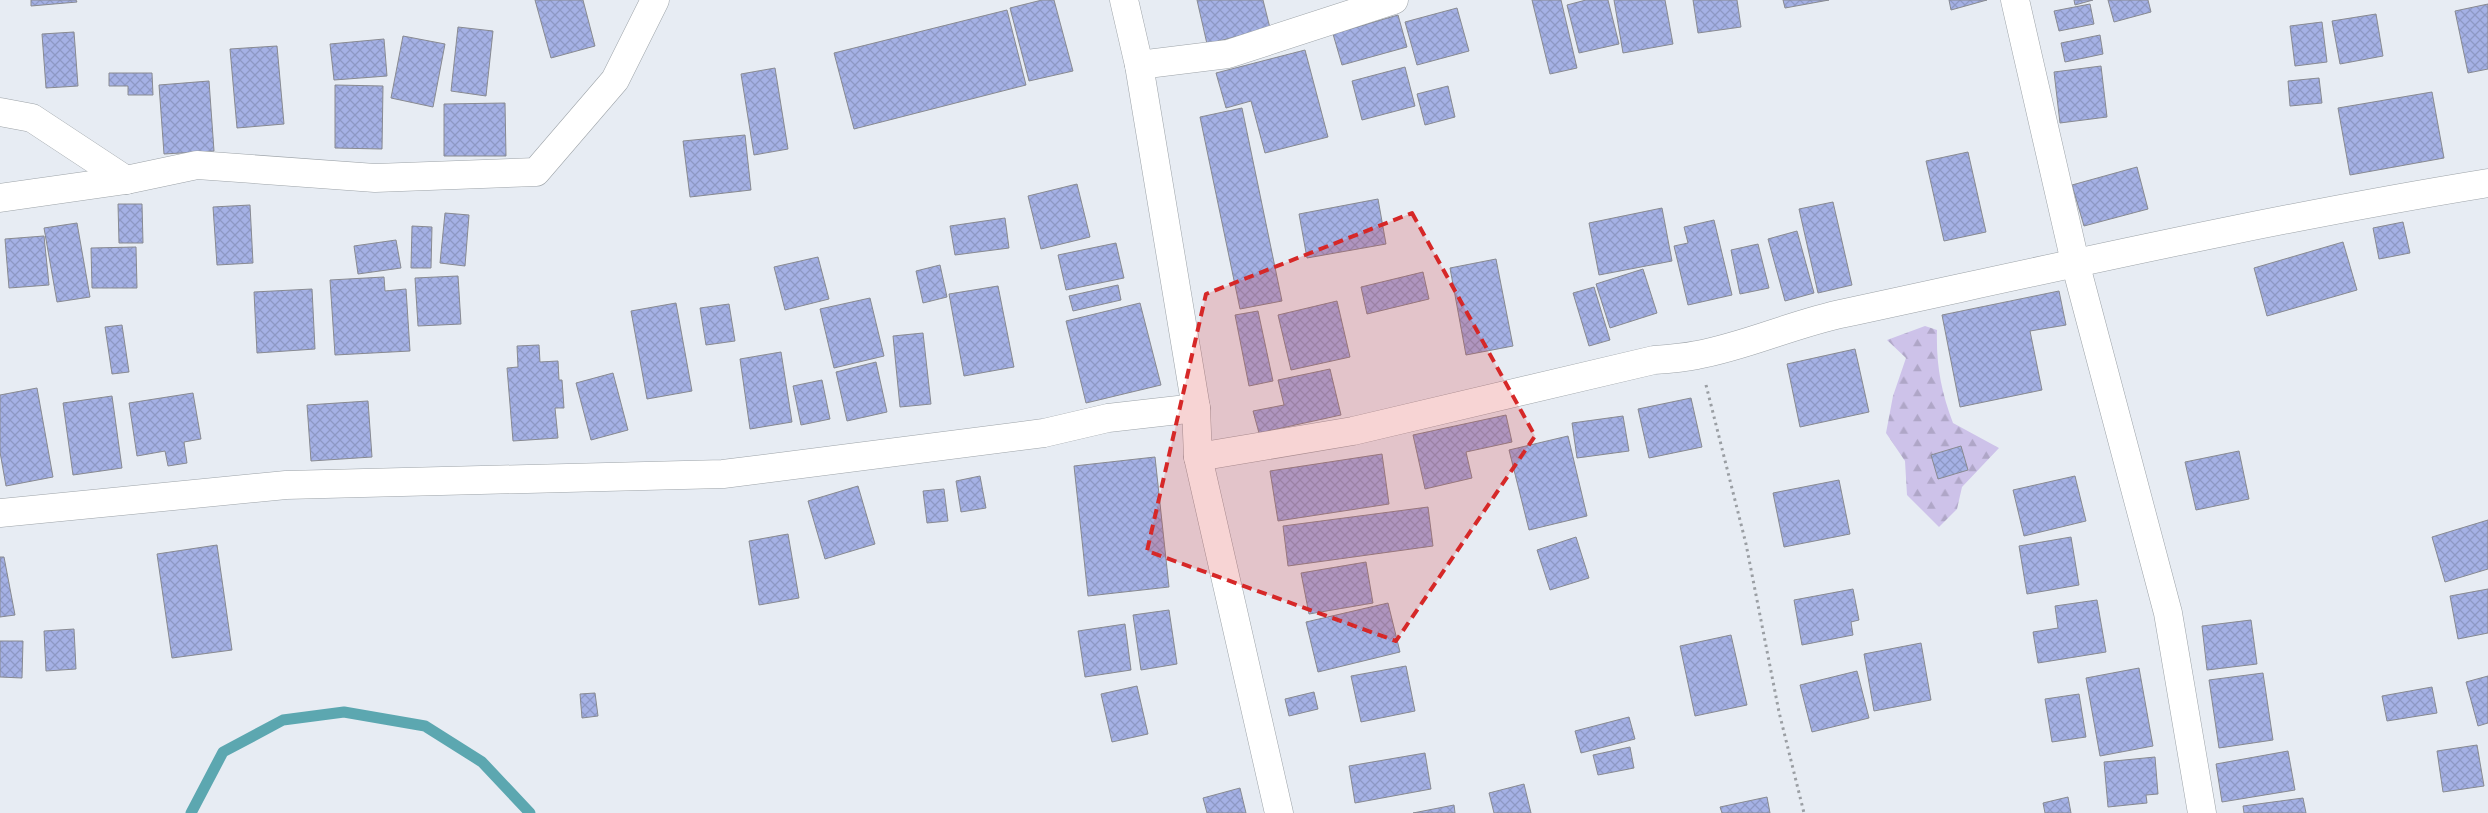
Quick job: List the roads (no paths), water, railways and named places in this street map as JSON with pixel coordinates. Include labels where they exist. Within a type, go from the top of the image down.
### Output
[{"type":"street","points":[[0,198],[126,180],[197,165],[375,178],[536,172],[615,80],[655,0]]},
{"type":"street","points":[[1124,0],[1139,65],[1196,408],[1198,457],[1279,813]]},
{"type":"street","points":[[1139,65],[1228,54],[1394,0]]},
{"type":"street","points":[[2015,0],[2075,262],[2168,613],[2202,813]]},
{"type":"street","points":[[0,112],[32,118],[126,180]]},
{"type":"street","points":[[1198,457],[1353,431],[1654,360],[1698,355],[1842,314],[1981,285],[2075,262],[2389,199],[2488,183]]},
{"type":"street","points":[[0,513],[286,485],[723,474],[1044,433],[1108,418],[1196,408]]},
{"type":"waterway","points":[[191,813],[223,752],[283,720],[344,712],[425,726],[482,762],[530,813]]}]
